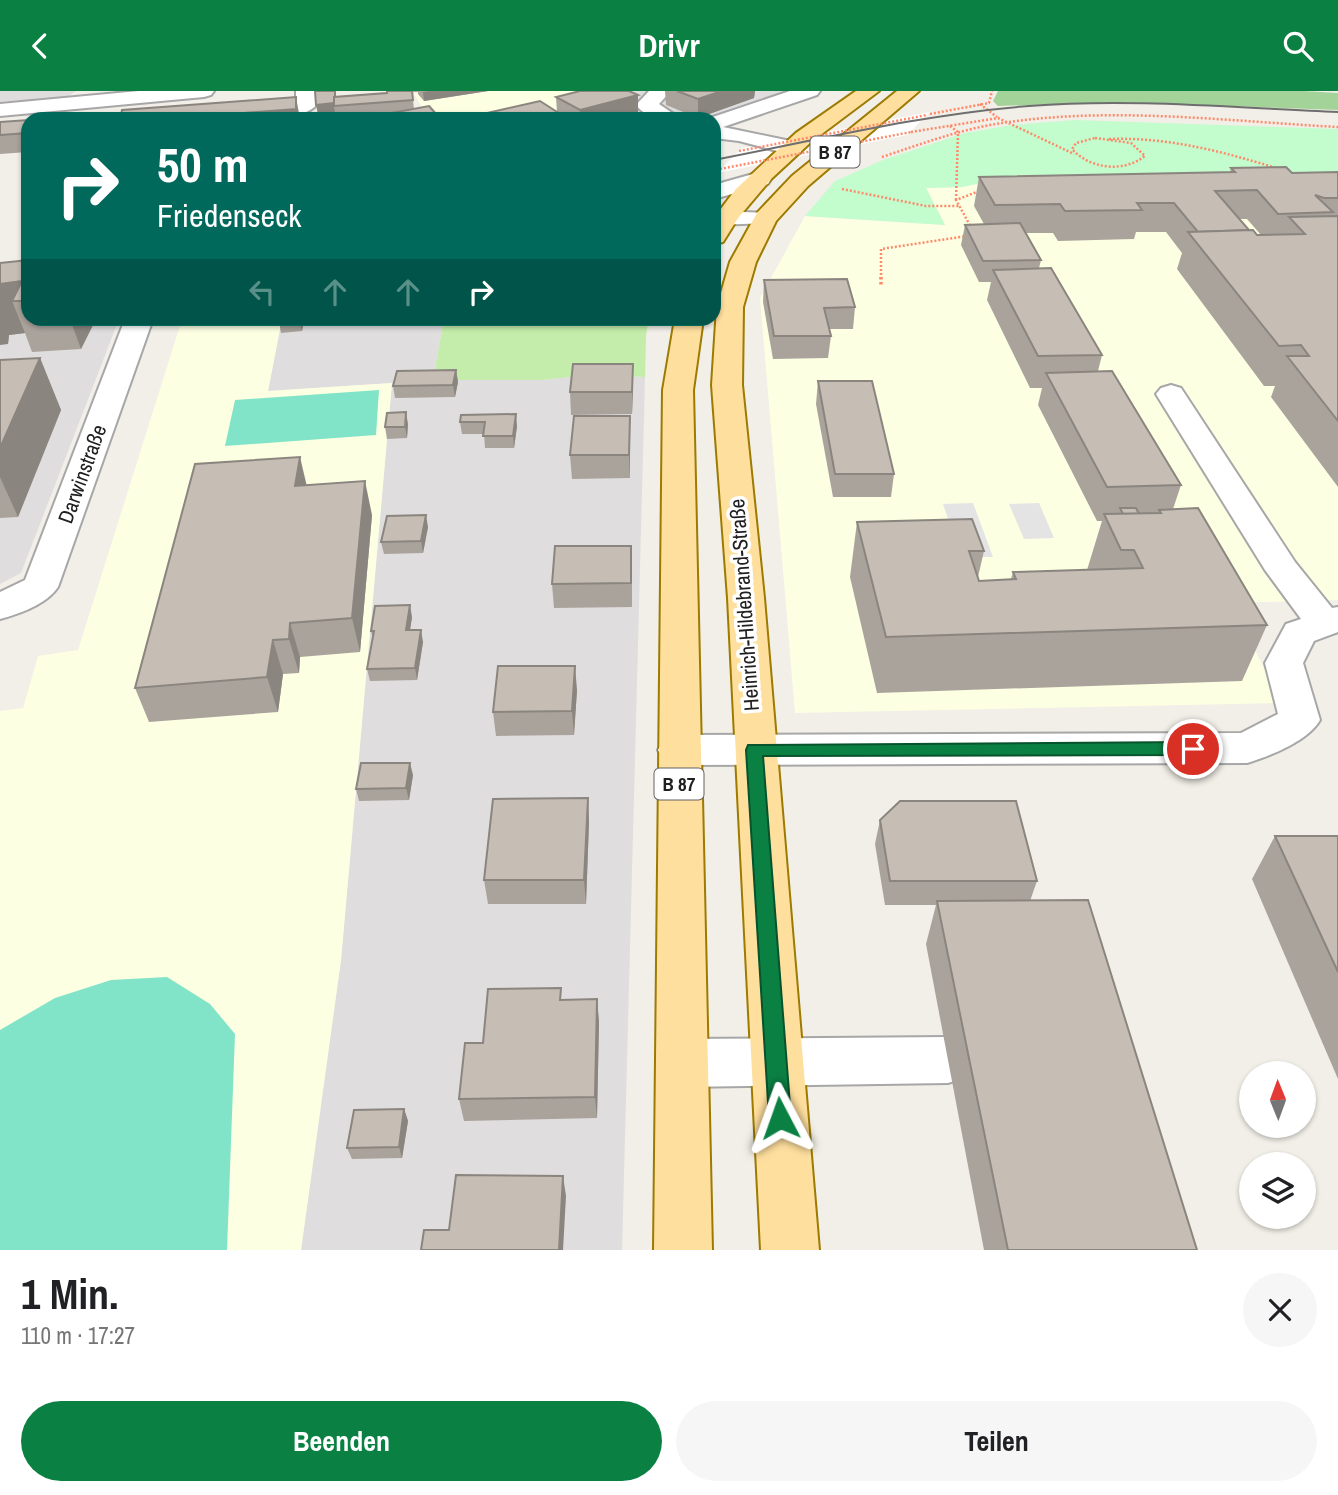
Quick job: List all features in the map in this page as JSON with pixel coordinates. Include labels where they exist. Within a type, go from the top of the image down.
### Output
[{"type":"main road","name":"B 87","points":[[721,221],[792,148],[869,91]]},
{"type":"main road","name":"B 87","points":[[765,218],[800,181],[909,91]]},
{"type":"main road","name":"Heinrich-Hildebrand-Straße","points":[[765,218],[743,262],[730,307],[727,385],[746,598],[754,750],[790,1250]]},
{"type":"main road","name":"B 87","points":[[683,1250],[678,390],[688,326]]},
{"type":"street","points":[[0,110],[84,96],[204,91]]},
{"type":"street","points":[[266,112],[302,108],[307,104],[306,91]]},
{"type":"street","points":[[658,112],[646,105],[661,91]]},
{"type":"street","points":[[774,91],[803,93],[844,107]]},
{"type":"street","points":[[721,121],[803,93]]},
{"type":"street","points":[[721,133],[792,148]]},
{"type":"street","points":[[721,190],[760,179]]},
{"type":"street","points":[[721,224],[765,218]]},
{"type":"street","name":"Darwinstraße","points":[[0,607],[40,587],[136,326]]},
{"type":"street","points":[[679,750],[1247,748],[1300,720],[1284,663],[1299,633],[1331,621],[1283,571],[1171,394]]},
{"type":"street","points":[[682,1063],[948,1060]]},
{"type":"path","points":[[739,151],[989,103],[992,91]]},
{"type":"path","points":[[981,104],[1005,123],[1092,163],[1131,165],[1145,156],[1139,147],[1109,139]]},
{"type":"path","points":[[721,169],[998,118]]},
{"type":"path","points":[[873,159],[958,132],[1005,123],[1102,118],[1338,127]]},
{"type":"path","points":[[949,125],[958,132]]},
{"type":"path","points":[[881,286],[881,249],[975,235],[956,200],[958,132]]},
{"type":"path","points":[[1074,154],[1072,149],[1076,142],[1095,138],[1129,137],[1178,143],[1246,158],[1284,171]]},
{"type":"path","points":[[1106,165],[1115,173]]},
{"type":"path","points":[[956,200],[987,188]]},
{"type":"path","points":[[838,189],[926,206],[958,206]]},
{"type":"shaded area","points":[[0,91],[76,91],[67,97],[0,102]]},
{"type":"shaded area","points":[[432,91],[593,91],[618,112],[425,112],[414,94]]},
{"type":"shaded area","points":[[622,91],[793,93],[721,117],[721,112],[625,112]]},
{"type":"shaded area","points":[[1005,178],[1338,181],[1338,600],[1232,603],[1281,703],[795,713],[760,298],[805,216],[945,225],[926,188],[962,187]]},
{"type":"shaded area","points":[[0,312],[21,317],[21,326],[116,326],[21,573],[0,584]]},
{"type":"shaded area","points":[[180,326],[281,326],[268,391],[392,383],[341,960],[301,1250],[0,1250],[0,711],[23,708],[38,656],[78,650]]},
{"type":"shaded area","points":[[281,326],[443,326],[433,379],[543,380],[589,375],[645,377],[622,1250],[301,1250],[341,960],[392,383],[268,391]]},
{"type":"shaded area","points":[[973,503],[993,557],[961,557],[943,504]]},
{"type":"shaded area","points":[[1039,503],[1054,538],[1024,539],[1009,504]]},
{"type":"green space","points":[[998,91],[1303,91],[1338,93],[1338,110],[1124,102],[998,106],[993,101]]},
{"type":"green space","points":[[1074,120],[1338,129],[1338,181],[1005,178],[962,187],[926,188],[945,225],[805,216],[835,181],[883,160],[965,133],[1012,125]]},
{"type":"green space","points":[[443,326],[648,326],[645,377],[589,375],[543,380],[433,380]]},
{"type":"green space","points":[[379,390],[376,435],[225,446],[235,400]]},
{"type":"green space","points":[[167,977],[210,1004],[235,1034],[227,1250],[0,1250],[0,1030],[55,998],[111,980]]},
{"type":"pier","points":[[930,112],[907,135],[721,172],[742,148]]},
{"type":"building","points":[[315,91],[335,91],[334,103],[316,105]]},
{"type":"building","points":[[412,91],[413,100],[334,106],[334,97]]},
{"type":"building","points":[[580,91],[629,91],[638,95],[580,110],[556,97]]},
{"type":"building","points":[[677,91],[722,91],[698,99]]},
{"type":"building","points":[[296,97],[296,109],[258,112],[122,110]]},
{"type":"building","points":[[540,101],[557,112],[492,112]]},
{"type":"building","points":[[429,106],[434,112],[397,112]]},
{"type":"building","points":[[21,120],[21,134],[0,135],[0,122]]},
{"type":"building","points":[[1286,167],[1292,173],[1338,172],[1338,198],[1315,195],[1333,212],[1278,214],[1257,190],[1215,191],[1249,230],[1198,232],[1174,203],[1137,203],[1142,210],[1065,211],[1060,204],[995,205],[979,177],[1235,172],[1231,168]]},
{"type":"building","points":[[1338,216],[1338,421],[1287,356],[1309,356],[1301,345],[1279,346],[1188,232],[1253,230],[1257,235],[1305,234],[1289,217]]},
{"type":"building","points":[[1020,223],[1041,260],[983,261],[965,225]]},
{"type":"building","points":[[21,261],[21,281],[0,284],[0,263]]},
{"type":"building","points":[[1051,268],[1102,355],[1038,356],[993,270]]},
{"type":"building","points":[[847,279],[855,307],[824,308],[831,336],[774,336],[764,280]]},
{"type":"building","points":[[21,283],[21,301],[12,301]]},
{"type":"building","points":[[40,358],[0,448],[0,360]]},
{"type":"building","points":[[573,364],[633,364],[632,392],[570,392]]},
{"type":"building","points":[[456,370],[453,385],[393,386],[397,371]]},
{"type":"building","points":[[1112,371],[1181,485],[1107,487],[1046,373]]},
{"type":"building","points":[[818,381],[872,381],[894,474],[835,474]]},
{"type":"building","points":[[406,412],[405,427],[385,427],[387,413]]},
{"type":"building","points":[[516,414],[513,436],[483,436],[485,422],[460,422],[461,415]]},
{"type":"building","points":[[574,416],[630,416],[629,455],[570,455]]},
{"type":"building","points":[[300,457],[295,486],[365,481],[352,618],[290,623],[289,639],[273,640],[267,677],[135,688],[195,464]]},
{"type":"building","points":[[1120,508],[1136,508],[1139,514],[1123,514]]},
{"type":"building","points":[[1198,508],[1267,625],[886,637],[857,522],[972,519],[984,551],[969,551],[979,581],[1016,579],[1013,572],[1143,568],[1134,550],[1121,550],[1104,514],[1161,513],[1159,510]]},
{"type":"building","points":[[426,515],[421,541],[381,542],[387,516]]},
{"type":"building","points":[[555,546],[631,546],[631,583],[552,584]]},
{"type":"building","points":[[410,605],[406,630],[421,630],[415,668],[367,669],[374,631],[371,631],[375,606]]},
{"type":"building","points":[[498,666],[575,666],[572,711],[493,712]]},
{"type":"building","points":[[361,763],[410,763],[406,788],[356,789]]},
{"type":"building","points":[[588,798],[584,880],[484,880],[493,799]]},
{"type":"building","points":[[900,801],[1016,801],[1037,881],[890,881],[880,820]]},
{"type":"building","points":[[1275,836],[1338,836],[1338,972]]},
{"type":"building","points":[[1088,900],[1197,1250],[1008,1250],[937,901]]},
{"type":"building","points":[[561,988],[560,1000],[597,999],[595,1097],[459,1099],[465,1043],[483,1043],[488,989]]},
{"type":"building","points":[[404,1109],[399,1147],[347,1148],[354,1110]]},
{"type":"building","points":[[456,1175],[563,1176],[559,1250],[421,1250],[424,1230],[449,1230]]},
{"type":"tram line","points":[[721,159],[910,121],[1029,106],[1145,103],[1338,112]]},
{"type":"route","points":[[780,1118],[754,750],[1193,749]]}]
